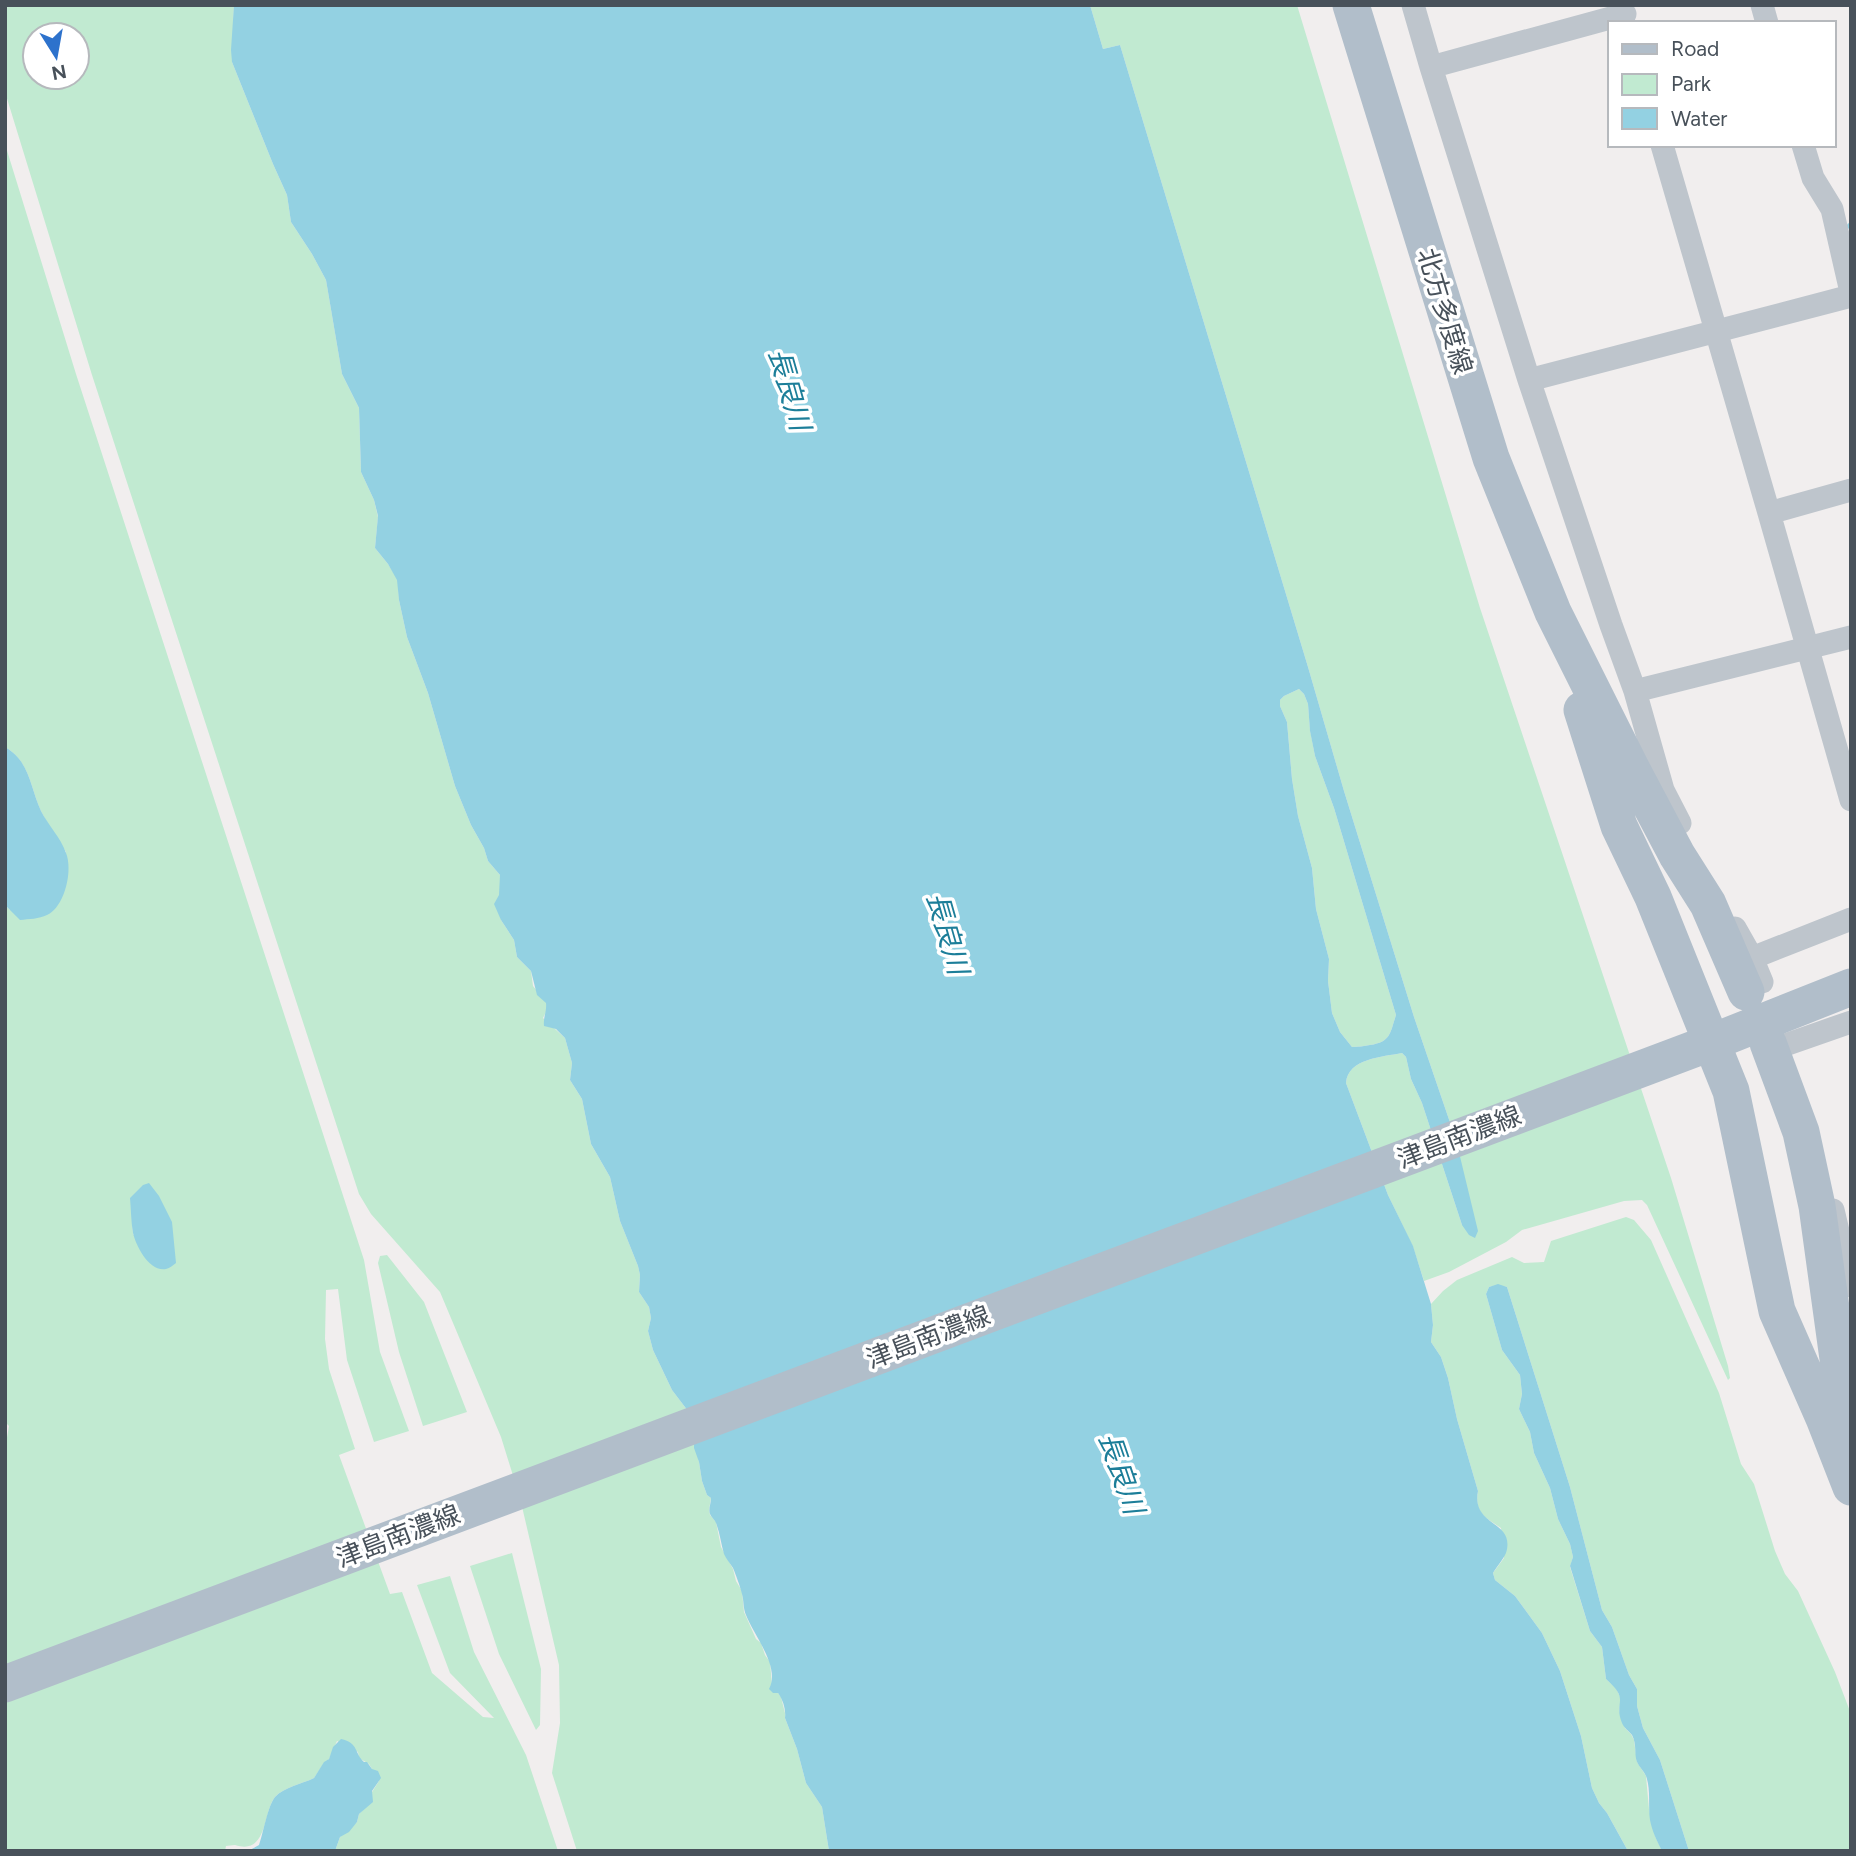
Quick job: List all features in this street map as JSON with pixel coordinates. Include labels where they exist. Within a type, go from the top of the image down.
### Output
[{"type":"main road","name":"北方多度線","points":[[1351,5],[1491,458],[1553,612]]},
{"type":"main road","points":[[1553,612],[1630,768],[1677,855],[1753,977]]},
{"type":"main road","points":[[1553,612],[1619,827],[1653,897],[1731,1091],[1777,1311],[1851,1487]]},
{"type":"main road","name":"津島南濃線","points":[[5,1684],[1710,1043],[1851,987]]},
{"type":"main road","points":[[1778,1036],[1817,1206],[1851,1450]]},
{"type":"street","points":[[1413,5],[1529,380],[1635,691],[1664,790],[1753,977],[1851,919]]},
{"type":"street","points":[[1431,67],[1625,14]]},
{"type":"street","points":[[1663,147],[1851,800]]},
{"type":"street","points":[[1529,380],[1851,294],[1844,222],[1832,209],[1813,178],[1804,147]]},
{"type":"street","points":[[1769,513],[1851,490]]},
{"type":"street","points":[[1635,691],[1851,637]]},
{"type":"street","points":[[1851,1022],[1778,1036],[1812,1112],[1851,1286]]},
{"type":"green space","points":[[5,5],[234,5],[232,62],[287,195],[291,222],[326,280],[342,374],[359,408],[361,472],[374,500],[378,517],[375,548],[398,580],[399,600],[407,637],[428,693],[455,786],[488,861],[500,875],[501,920],[514,940],[517,957],[531,971],[533,986],[547,1003],[543,1018],[565,1038],[572,1063],[570,1080],[582,1099],[591,1144],[610,1177],[620,1221],[638,1266],[639,1292],[649,1307],[651,1318],[648,1331],[653,1350],[672,1390],[688,1411],[702,1481],[707,1495],[711,1498],[710,1515],[716,1522],[721,1547],[742,1591],[744,1612],[770,1662],[772,1685],[781,1697],[806,1783],[822,1807],[829,1851],[577,1851],[552,1773],[560,1723],[559,1665],[520,1498],[501,1437],[440,1292],[371,1214],[359,1194],[92,375],[5,92]]},
{"type":"green space","points":[[1090,5],[1297,5],[1480,608],[1671,1178],[1728,1366],[1728,1380],[1647,1205],[1642,1200],[1624,1201],[1522,1230],[1506,1242],[1449,1272],[1424,1281],[1413,1247],[1388,1195],[1346,1083],[1348,1075],[1353,1068],[1368,1060],[1402,1053],[1406,1057],[1411,1079],[1422,1103],[1462,1225],[1462,1171],[1456,1140],[1414,1017],[1344,791],[1120,45],[1103,49]]},
{"type":"green space","points":[[5,144],[76,374],[364,1260],[380,1352],[409,1431],[374,1442],[347,1360],[338,1289],[326,1290],[325,1339],[329,1369],[355,1449],[339,1455],[390,1594],[402,1592],[432,1673],[483,1717],[494,1718],[450,1673],[417,1585],[450,1576],[474,1652],[526,1755],[558,1851],[335,1851],[340,1837],[357,1822],[359,1814],[370,1803],[372,1792],[379,1781],[369,1764],[359,1758],[358,1752],[337,1741],[329,1759],[314,1778],[288,1788],[275,1797],[259,1838],[246,1847],[226,1846],[225,1851],[5,1851],[5,1449],[9,1426],[5,1422],[5,905],[10,910],[66,852],[40,809],[24,766],[5,747]],"holes":[[[131,1198],[158,1268],[133,1234]]]},
{"type":"green space","points":[[1299,689],[1308,704],[1315,756],[1334,808],[1396,1015],[1389,1036],[1377,1044],[1352,1047],[1340,1032],[1332,1013],[1328,981],[1329,959],[1316,909],[1312,868],[1298,816],[1287,722],[1280,706],[1280,700],[1284,696]]},
{"type":"green space","points":[[1626,1217],[1634,1220],[1651,1240],[1719,1393],[1741,1464],[1754,1484],[1775,1551],[1785,1574],[1798,1591],[1851,1714],[1851,1851],[1689,1851],[1660,1760],[1643,1728],[1637,1706],[1637,1689],[1629,1675],[1612,1627],[1602,1610],[1570,1487],[1507,1287],[1497,1285],[1489,1287],[1486,1294],[1502,1350],[1520,1375],[1522,1394],[1519,1409],[1530,1432],[1534,1453],[1550,1488],[1558,1519],[1570,1544],[1573,1557],[1570,1567],[1590,1631],[1602,1647],[1606,1679],[1616,1688],[1621,1699],[1619,1710],[1625,1728],[1634,1740],[1637,1762],[1646,1776],[1649,1809],[1655,1836],[1662,1851],[1628,1851],[1592,1788],[1581,1736],[1560,1671],[1542,1633],[1515,1596],[1495,1580],[1493,1573],[1504,1558],[1501,1528],[1479,1509],[1478,1491],[1448,1378],[1441,1357],[1431,1342],[1431,1304],[1457,1280],[1512,1257],[1524,1263],[1544,1262],[1551,1241]]},
{"type":"green space","points":[[387,1255],[424,1302],[467,1412],[423,1426],[399,1352],[378,1263],[380,1256]]},
{"type":"green space","points":[[512,1553],[541,1669],[540,1725],[536,1730],[499,1654],[470,1566]]},
{"type":"water","name":"長良川","points":[[234,5],[1090,5],[1103,49],[1120,45],[1344,791],[1414,1017],[1456,1140],[1478,1231],[1475,1238],[1469,1235],[1462,1225],[1422,1103],[1411,1079],[1406,1057],[1402,1053],[1368,1060],[1353,1068],[1346,1083],[1388,1195],[1413,1246],[1431,1304],[1431,1342],[1441,1357],[1448,1378],[1478,1491],[1478,1503],[1486,1518],[1505,1534],[1506,1553],[1493,1573],[1495,1580],[1515,1596],[1542,1633],[1560,1671],[1581,1736],[1592,1788],[1628,1851],[829,1851],[822,1807],[806,1783],[781,1699],[778,1693],[769,1689],[772,1671],[769,1661],[746,1615],[738,1581],[724,1554],[717,1527],[710,1514],[711,1498],[707,1495],[702,1481],[688,1411],[672,1390],[653,1350],[648,1331],[651,1318],[649,1307],[639,1292],[638,1266],[620,1221],[610,1177],[591,1144],[582,1099],[570,1080],[572,1063],[565,1038],[556,1029],[544,1026],[546,1003],[537,995],[531,971],[517,957],[514,940],[494,904],[499,895],[500,875],[488,861],[455,786],[428,693],[407,637],[397,580],[375,548],[378,516],[361,472],[359,408],[342,374],[326,280],[291,222],[287,195],[232,62]],"holes":[[[1299,689],[1308,704],[1315,756],[1334,808],[1396,1015],[1391,1032],[1377,1044],[1352,1047],[1340,1032],[1332,1013],[1328,981],[1329,959],[1316,909],[1312,868],[1298,816],[1287,722],[1280,706],[1280,700],[1284,696]]]},
{"type":"water","points":[[5,747],[24,767],[41,811],[61,842],[68,860],[68,878],[59,904],[47,915],[37,918],[20,920],[5,905]]},
{"type":"water","points":[[149,1183],[172,1222],[176,1263],[166,1269],[160,1269],[149,1262],[140,1251],[133,1233],[130,1198],[143,1185]]},
{"type":"water","points":[[1498,1284],[1507,1287],[1570,1487],[1602,1610],[1612,1627],[1629,1675],[1637,1689],[1637,1706],[1643,1728],[1660,1760],[1689,1851],[1662,1851],[1652,1828],[1646,1776],[1637,1762],[1632,1735],[1622,1723],[1618,1692],[1606,1679],[1602,1647],[1590,1631],[1570,1566],[1573,1557],[1570,1544],[1558,1519],[1550,1488],[1534,1453],[1530,1432],[1519,1409],[1522,1394],[1520,1375],[1502,1350],[1486,1294],[1489,1287]]},
{"type":"water","points":[[341,1739],[351,1743],[361,1759],[378,1771],[381,1778],[372,1791],[373,1802],[359,1814],[357,1822],[349,1832],[340,1837],[335,1851],[248,1851],[259,1845],[275,1797],[288,1788],[314,1778]]}]
